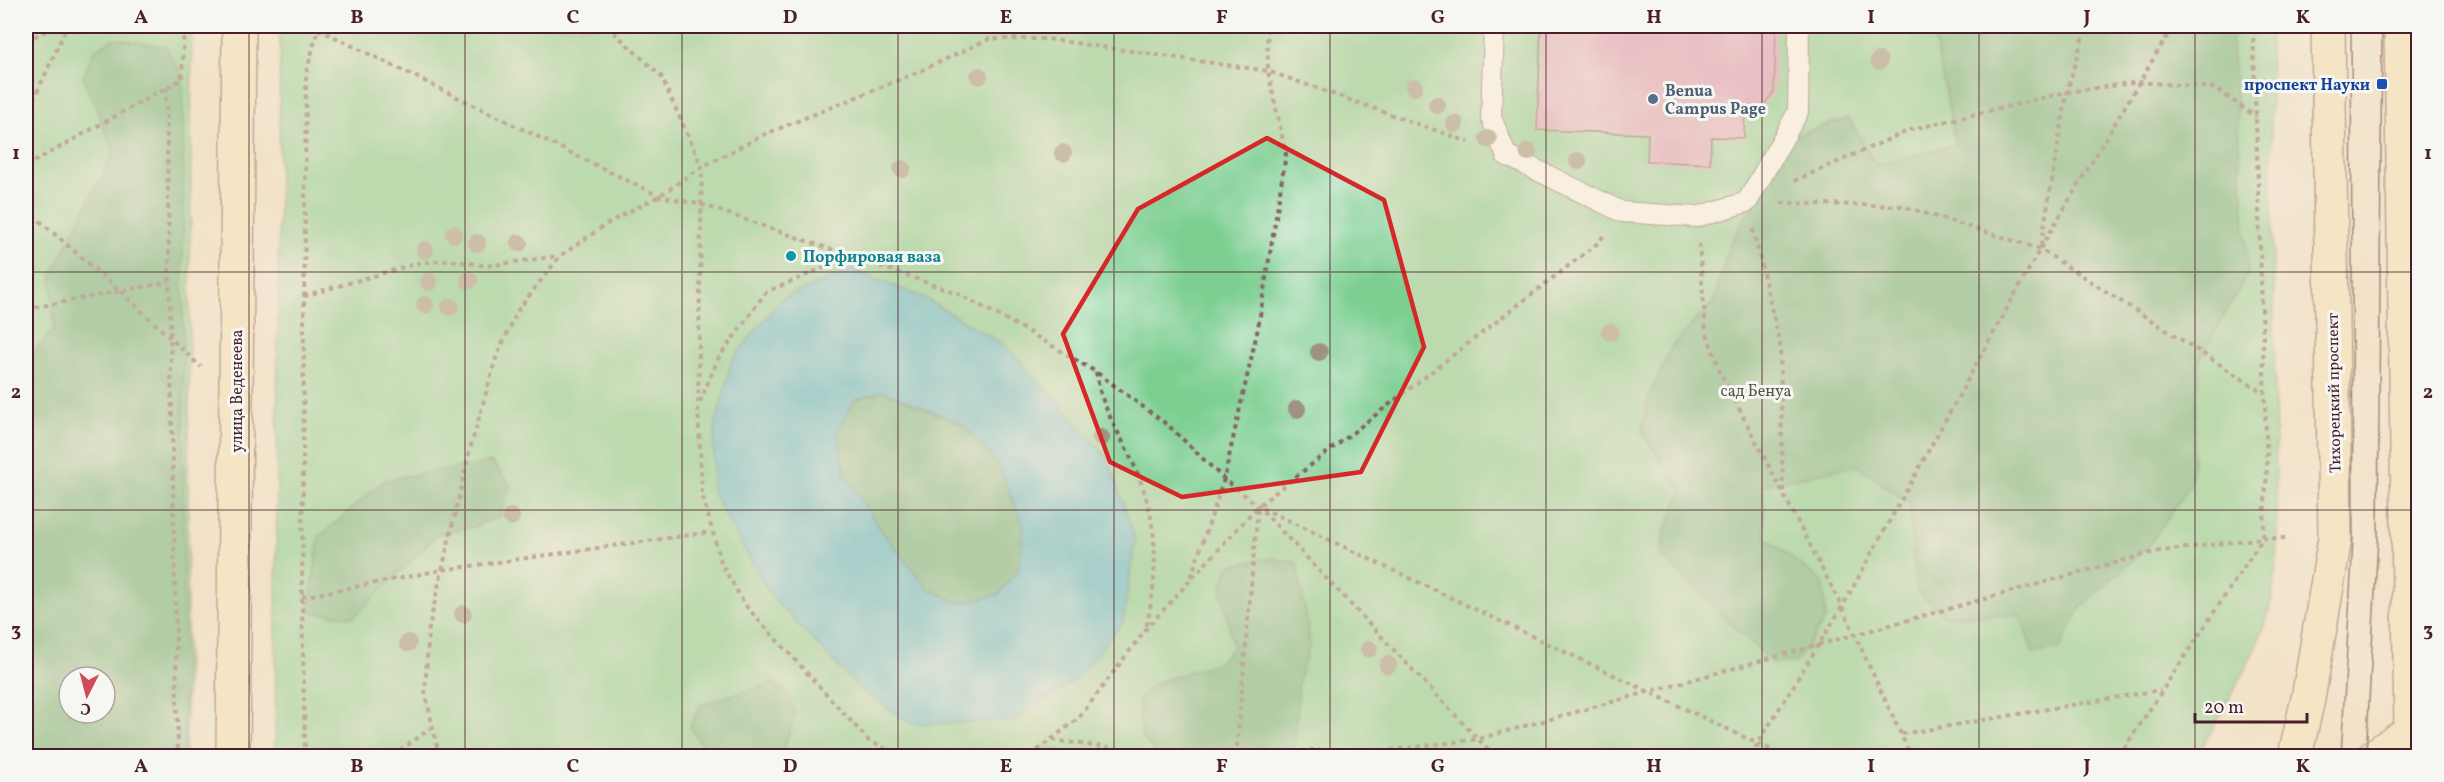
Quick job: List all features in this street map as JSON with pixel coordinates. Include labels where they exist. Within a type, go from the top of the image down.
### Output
[{"type":"main road","name":"улица Веденеева","points":[[234,756],[239,26]]},
{"type":"main road","name":"Тихорецкий проспект","points":[[2295,756],[2308,699],[2335,538],[2328,26]]},
{"type":"main road","points":[[2374,756],[2414,738],[2401,26]]},
{"type":"lane","points":[[1494,26],[1491,117],[1506,155],[1622,212],[1696,218],[1747,202],[1798,112],[1799,26]]},
{"type":"path","points":[[26,41],[55,26]]},
{"type":"path","points":[[26,117],[67,26]]},
{"type":"path","points":[[26,166],[182,79],[184,26]]},
{"type":"path","points":[[607,26],[661,76],[702,167],[698,406],[702,494],[722,565],[745,605],[869,741],[899,756],[943,756]]},
{"type":"path","points":[[1190,581],[1224,479],[1258,328],[1286,154],[1268,71],[1267,26]]},
{"type":"path","points":[[2040,249],[2067,92],[2086,26]]},
{"type":"path","points":[[1750,756],[1842,607],[2040,249],[2173,26]]},
{"type":"path","points":[[2119,756],[2263,538],[2266,468],[2265,394],[2253,26]]},
{"type":"path","points":[[305,756],[302,597],[306,74],[317,27],[660,196],[703,205],[957,293],[1096,372],[1168,426],[1224,479],[1258,506],[1494,756]]},
{"type":"path","points":[[439,756],[431,728],[425,691],[429,627],[469,453],[496,358],[518,310],[560,256],[610,222],[660,196],[702,167],[763,135],[916,73],[989,39],[1047,39],[1268,71],[1506,155]]},
{"type":"path","points":[[1747,202],[1910,130],[2067,92],[2139,82],[2215,88],[2256,117]]},
{"type":"path","points":[[166,88],[178,756]]},
{"type":"path","points":[[1747,202],[1902,206],[2040,249],[2265,394]]},
{"type":"path","points":[[1747,202],[1780,345],[1783,492]]},
{"type":"path","points":[[26,209],[120,291],[236,401]]},
{"type":"path","points":[[1030,756],[1079,718],[1146,628],[1258,506],[1598,243],[1622,212]]},
{"type":"path","points":[[1696,218],[1706,331],[1721,374],[1842,607],[1911,756]]},
{"type":"path","points":[[304,296],[418,263],[450,260],[486,266],[560,256]]},
{"type":"path","points":[[698,406],[718,359],[766,292],[852,256]]},
{"type":"path","points":[[26,309],[169,282]]},
{"type":"path","points":[[1096,372],[1103,401],[1136,470],[1148,503],[1157,558],[1146,628]]},
{"type":"path","points":[[1258,506],[1784,756]]},
{"type":"path","points":[[1236,756],[1258,506]]},
{"type":"path","points":[[302,597],[442,570],[711,532]]},
{"type":"path","points":[[1256,756],[1313,750],[1394,750],[1478,739],[2154,552],[2263,538],[2288,538]]},
{"type":"path","points":[[1902,734],[2161,690]]},
{"type":"path","points":[[393,756],[431,728]]},
{"type":"path","points":[[1051,740],[1167,756]]},
{"type":"path","points":[[1757,743],[1758,756]]},
{"type":"highlighted area","points":[[1267,138],[1384,200],[1424,347],[1361,472],[1182,497],[1110,462],[1063,334],[1138,209]]},
{"type":"green space","points":[[26,26],[192,26],[186,756],[26,756]]},
{"type":"green space","name":"сад Бенуа","points":[[280,26],[2270,26],[2277,542],[2275,582],[2269,610],[2253,653],[2197,756],[275,756]],"holes":[[[772,597],[912,724],[861,690]]]},
{"type":"green space","points":[[1932,26],[2231,26],[2248,273],[2200,359],[2191,483],[2149,545],[2082,606],[2059,649],[2033,653],[2020,615],[1945,616],[1916,590],[1909,504],[1857,465],[1763,485],[1765,537],[1823,582],[1826,618],[1796,662],[1772,663],[1661,555],[1666,528],[1682,492],[1642,432],[1648,398],[1672,346],[1714,302],[1729,246],[1793,136],[1849,118],[1876,165],[1956,145]]},
{"type":"green space","points":[[115,38],[166,47],[183,77],[184,756],[26,756],[26,379],[35,350],[54,330],[52,275],[114,151],[83,77],[93,51]]},
{"type":"green space","points":[[883,391],[962,424],[997,463],[1025,527],[1018,570],[998,595],[959,603],[928,589],[879,527],[845,475],[837,432],[854,400]]},
{"type":"green space","points":[[492,462],[510,485],[500,516],[473,527],[438,534],[354,617],[309,612],[319,537],[385,480]]},
{"type":"green space","points":[[1272,558],[1297,563],[1310,644],[1299,679],[1294,756],[1159,756],[1142,737],[1138,702],[1150,685],[1219,662],[1233,647],[1221,586],[1229,566]]},
{"type":"green space","points":[[772,683],[787,691],[795,715],[781,756],[709,756],[690,727],[700,705]]},
{"type":"green space","points":[[1045,747],[1078,755],[1079,756],[1033,756]]},
{"type":"water","points":[[852,270],[924,298],[1006,346],[1108,458],[1135,539],[1123,622],[1075,680],[1012,721],[912,724],[861,690],[772,597],[712,492],[715,426],[732,360],[782,298]],"holes":[[[883,391],[962,424],[997,463],[1024,527],[1018,570],[998,595],[959,603],[928,589],[879,527],[845,475],[837,432],[854,400]]]},
{"type":"building","name":"Benua Campus Page","points":[[1541,26],[1654,29],[1654,26],[1743,26],[1743,29],[1776,30],[1774,92],[1762,107],[1745,106],[1744,138],[1711,137],[1710,164],[1647,161],[1648,134],[1537,130]]},
{"type":"tram line","points":[[2341,756],[2353,539],[2351,26]]},
{"type":"tram line","points":[[2366,756],[2378,539],[2382,26]]},
{"type":"place","name":"проспект Науки","points":[[2382,84]]},
{"type":"place","name":"Benua Campus Page","points":[[1653,99]]},
{"type":"place","name":"Порфировая ваза","points":[[791,256]]}]
